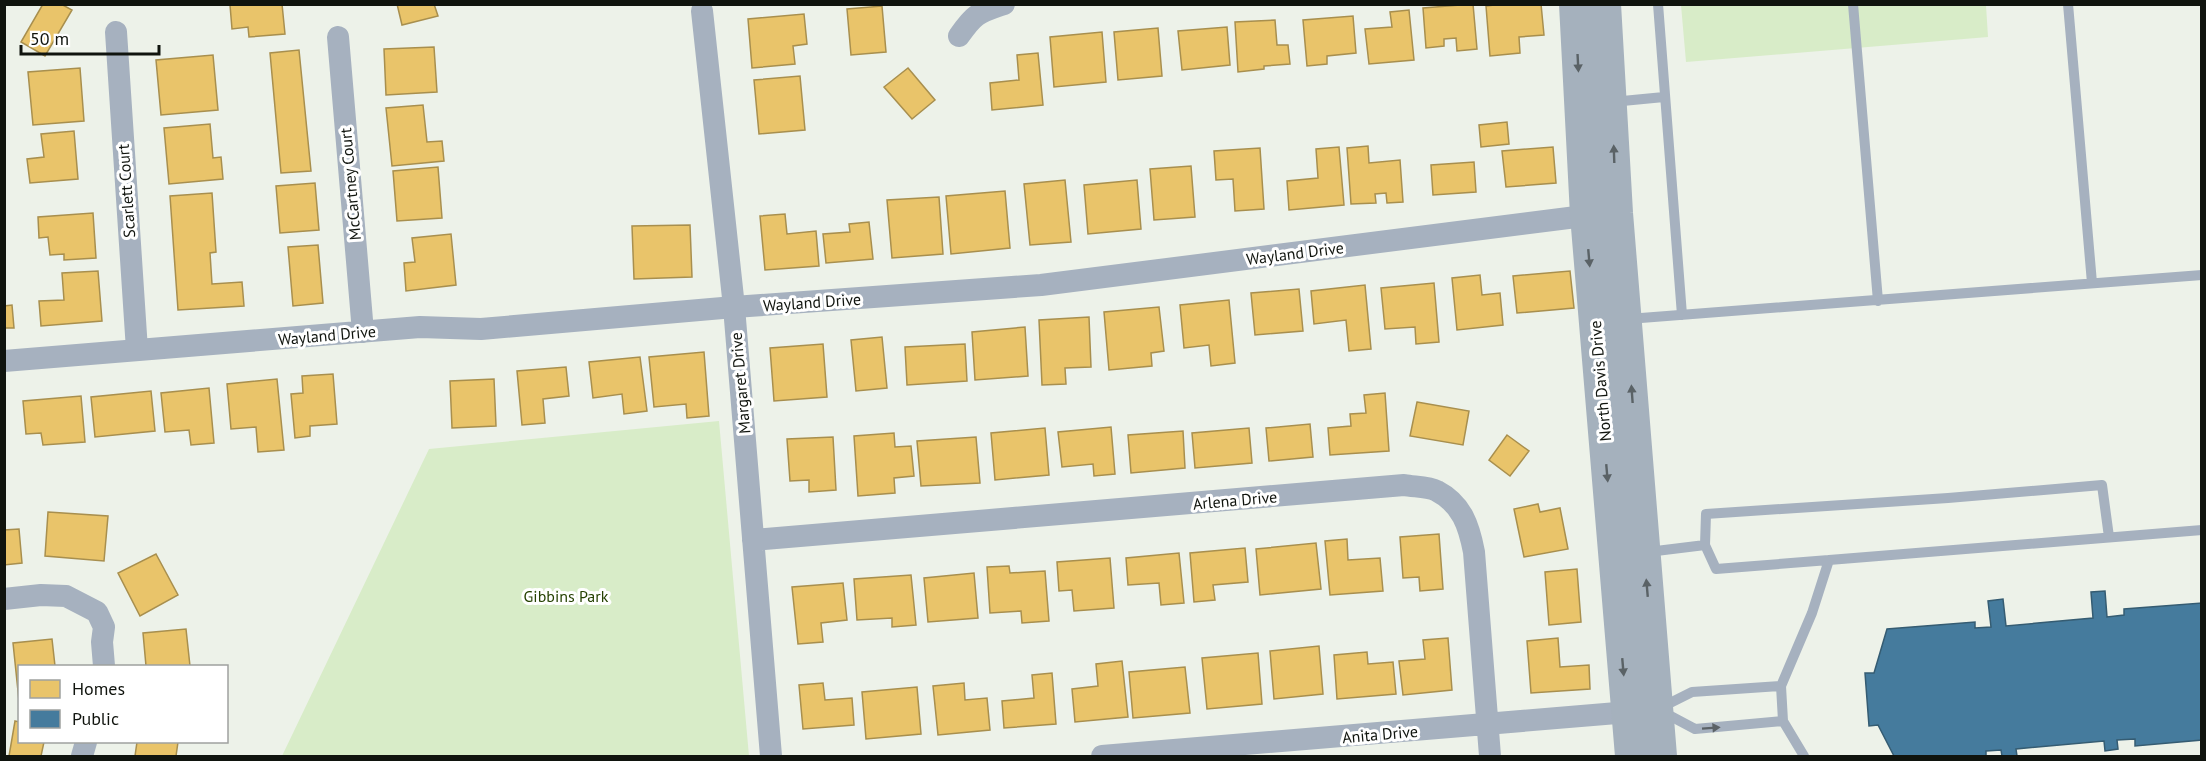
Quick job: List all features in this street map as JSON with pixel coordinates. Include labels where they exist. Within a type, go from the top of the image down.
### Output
[{"type":"street","points":[[959,36],[971,18],[979,12],[1004,4]]},
{"type":"street","name":"North Davis Drive","points":[[1575,4],[1586,215],[1642,711],[1661,756]]},
{"type":"street","name":"North Davis Drive","points":[[1605,4],[1617,213],[1644,552],[1642,711],[1631,756]]},
{"type":"street","name":"Margaret Drive","points":[[702,11],[734,308],[771,756]]},
{"type":"street","name":"Scarlett Court","points":[[116,32],[137,350]]},
{"type":"street","name":"McCartney Court","points":[[338,37],[363,332]]},
{"type":"street","name":"Wayland Drive","points":[[4,361],[420,327],[481,329],[1041,285],[1586,215],[1617,213]]},
{"type":"street","name":"Arlena Drive","points":[[753,540],[1404,485],[1436,490],[1458,508],[1469,528],[1474,552],[1490,756]]},
{"type":"street","points":[[4,599],[41,595],[66,596],[97,612],[104,627],[102,642],[105,665]]},
{"type":"street","name":"Anita Drive","points":[[1102,756],[1642,711]]},
{"type":"lane","points":[[1658,4],[1682,315]]},
{"type":"lane","points":[[1853,4],[1878,301]]},
{"type":"lane","points":[[2068,4],[2092,284]]},
{"type":"lane","points":[[1612,102],[1664,97]]},
{"type":"lane","points":[[1626,319],[2202,275]]},
{"type":"lane","points":[[2109,537],[2102,485],[1706,514],[1705,545],[1716,569],[2202,530]]},
{"type":"lane","points":[[1644,552],[1705,545]]},
{"type":"lane","points":[[1804,756],[1783,721],[1781,686],[1812,612],[1829,560]]},
{"type":"lane","points":[[1642,711],[1692,692],[1781,686]]},
{"type":"lane","points":[[1642,711],[1695,729],[1783,721]]},
{"type":"green space","points":[[1681,5],[1986,5],[1988,37],[1686,62]]},
{"type":"green space","name":"Gibbins Park","points":[[719,421],[749,756],[282,756],[429,449]]},
{"type":"building: Homes","points":[[43,4],[61,4],[72,10],[45,56],[21,42]]},
{"type":"building: Homes","points":[[282,4],[285,34],[249,37],[248,27],[232,29],[230,5]]},
{"type":"building: Homes","points":[[397,4],[434,4],[438,16],[402,25]]},
{"type":"building: Homes","points":[[1473,4],[1477,49],[1457,51],[1456,38],[1444,39],[1444,46],[1426,48],[1423,8]]},
{"type":"building: Homes","points":[[1541,4],[1544,35],[1519,37],[1520,53],[1490,56],[1486,6]]},
{"type":"building: Homes","points":[[882,6],[886,52],[851,55],[847,9]]},
{"type":"building: Homes","points":[[1409,10],[1414,60],[1369,64],[1365,29],[1392,27],[1390,12]]},
{"type":"building: Homes","points":[[804,14],[807,44],[793,46],[795,64],[752,68],[748,19]]},
{"type":"building: Homes","points":[[1353,16],[1356,53],[1327,56],[1327,64],[1307,66],[1303,20]]},
{"type":"building: Homes","points":[[1275,20],[1277,45],[1288,45],[1290,64],[1264,66],[1264,69],[1238,72],[1235,22]]},
{"type":"building: Homes","points":[[1227,27],[1230,65],[1182,70],[1178,31]]},
{"type":"building: Homes","points":[[1158,28],[1162,76],[1118,80],[1114,32]]},
{"type":"building: Homes","points":[[1102,32],[1106,82],[1054,87],[1050,37]]},
{"type":"building: Homes","points":[[434,47],[437,92],[386,95],[384,49]]},
{"type":"building: Homes","points":[[299,50],[311,171],[281,173],[270,53]]},
{"type":"building: Homes","points":[[1038,53],[1043,105],[992,110],[990,83],[1019,80],[1017,55]]},
{"type":"building: Homes","points":[[213,55],[218,110],[161,115],[156,60]]},
{"type":"building: Homes","points":[[80,68],[84,121],[33,125],[28,72]]},
{"type":"building: Homes","points":[[908,68],[935,100],[912,119],[884,87]]},
{"type":"building: Homes","points":[[800,76],[805,130],[759,134],[754,80]]},
{"type":"building: Homes","points":[[423,105],[427,142],[442,141],[444,161],[392,166],[386,108]]},
{"type":"building: Homes","points":[[1507,122],[1509,144],[1481,147],[1479,125]]},
{"type":"building: Homes","points":[[210,124],[213,158],[221,157],[223,179],[169,184],[164,128]]},
{"type":"building: Homes","points":[[74,131],[78,179],[30,183],[27,159],[44,157],[41,134]]},
{"type":"building: Homes","points":[[1368,146],[1369,163],[1400,160],[1403,202],[1387,203],[1386,193],[1375,194],[1376,203],[1351,204],[1347,148]]},
{"type":"building: Homes","points":[[1339,147],[1344,205],[1289,210],[1287,181],[1318,178],[1316,149]]},
{"type":"building: Homes","points":[[1553,147],[1556,183],[1506,187],[1502,151]]},
{"type":"building: Homes","points":[[1260,148],[1264,209],[1235,211],[1233,179],[1216,180],[1214,151]]},
{"type":"building: Homes","points":[[1474,162],[1476,192],[1433,195],[1431,165]]},
{"type":"building: Homes","points":[[1191,166],[1195,217],[1154,220],[1150,169]]},
{"type":"building: Homes","points":[[438,167],[442,218],[397,221],[393,171]]},
{"type":"building: Homes","points":[[1065,180],[1071,242],[1030,245],[1024,184]]},
{"type":"building: Homes","points":[[1137,180],[1141,229],[1088,234],[1084,185]]},
{"type":"building: Homes","points":[[315,183],[319,230],[280,233],[276,186]]},
{"type":"building: Homes","points":[[1005,191],[1010,248],[951,254],[946,196]]},
{"type":"building: Homes","points":[[212,193],[216,252],[210,253],[212,284],[242,282],[244,306],[178,310],[170,196]]},
{"type":"building: Homes","points":[[939,197],[943,254],[892,258],[887,200]]},
{"type":"building: Homes","points":[[93,213],[96,258],[64,260],[64,254],[50,255],[48,237],[39,238],[38,217]]},
{"type":"building: Homes","points":[[785,214],[787,234],[816,231],[819,266],[765,270],[760,216]]},
{"type":"building: Homes","points":[[869,222],[873,259],[826,263],[823,234],[850,232],[849,224]]},
{"type":"building: Homes","points":[[690,225],[692,277],[634,279],[632,226]]},
{"type":"building: Homes","points":[[451,234],[456,285],[406,291],[404,263],[415,262],[412,238]]},
{"type":"building: Homes","points":[[318,245],[323,303],[293,306],[288,247]]},
{"type":"building: Homes","points":[[98,271],[102,321],[41,326],[39,301],[64,300],[62,273]]},
{"type":"building: Homes","points":[[1570,271],[1574,308],[1517,313],[1513,276]]},
{"type":"building: Homes","points":[[1480,275],[1482,295],[1500,293],[1503,325],[1457,330],[1452,278]]},
{"type":"building: Homes","points":[[1434,283],[1439,342],[1416,344],[1415,327],[1385,329],[1381,288]]},
{"type":"building: Homes","points":[[1365,285],[1371,349],[1349,351],[1346,320],[1314,324],[1311,291]]},
{"type":"building: Homes","points":[[1299,289],[1303,331],[1255,335],[1251,293]]},
{"type":"building: Homes","points":[[1229,300],[1235,363],[1211,366],[1209,345],[1184,348],[1180,305]]},
{"type":"building: Homes","points":[[12,305],[14,328],[4,328],[4,306]]},
{"type":"building: Homes","points":[[1159,307],[1164,351],[1151,353],[1152,366],[1109,370],[1104,312]]},
{"type":"building: Homes","points":[[1089,317],[1091,367],[1065,368],[1066,384],[1042,385],[1039,320]]},
{"type":"building: Homes","points":[[1025,327],[1028,376],[975,380],[972,332]]},
{"type":"building: Homes","points":[[882,337],[887,388],[856,391],[851,340]]},
{"type":"building: Homes","points":[[823,344],[827,397],[774,401],[770,348]]},
{"type":"building: Homes","points":[[965,344],[967,381],[907,385],[905,347]]},
{"type":"building: Homes","points":[[704,352],[709,416],[687,418],[686,404],[654,407],[649,357]]},
{"type":"building: Homes","points":[[640,357],[647,411],[624,414],[622,394],[593,398],[589,362]]},
{"type":"building: Homes","points":[[566,367],[569,396],[543,399],[545,423],[522,425],[517,371]]},
{"type":"building: Homes","points":[[333,374],[337,424],[310,426],[310,436],[295,438],[291,394],[303,393],[302,376]]},
{"type":"building: Homes","points":[[277,379],[284,450],[258,452],[256,427],[231,429],[227,384]]},
{"type":"building: Homes","points":[[494,379],[496,426],[452,428],[450,381]]},
{"type":"building: Homes","points":[[209,388],[214,443],[191,445],[189,430],[165,432],[161,393]]},
{"type":"building: Homes","points":[[151,391],[155,431],[95,437],[91,397]]},
{"type":"building: Homes","points":[[1385,393],[1389,451],[1330,455],[1328,428],[1351,426],[1350,414],[1366,413],[1364,395]]},
{"type":"building: Homes","points":[[81,396],[85,442],[43,445],[41,433],[26,434],[23,401]]},
{"type":"building: Homes","points":[[1417,402],[1469,411],[1463,445],[1410,436]]},
{"type":"building: Homes","points":[[1310,424],[1313,457],[1269,461],[1266,428]]},
{"type":"building: Homes","points":[[1111,427],[1115,474],[1094,476],[1093,464],[1062,467],[1058,432]]},
{"type":"building: Homes","points":[[1045,428],[1049,475],[995,480],[991,433]]},
{"type":"building: Homes","points":[[1249,428],[1252,463],[1195,468],[1192,433]]},
{"type":"building: Homes","points":[[1183,431],[1185,468],[1131,473],[1128,435]]},
{"type":"building: Homes","points":[[894,433],[895,447],[911,446],[914,476],[894,478],[895,493],[858,496],[854,436]]},
{"type":"building: Homes","points":[[1507,435],[1529,451],[1510,476],[1489,460]]},
{"type":"building: Homes","points":[[833,437],[836,490],[809,492],[809,480],[790,481],[787,439]]},
{"type":"building: Homes","points":[[976,437],[980,483],[921,486],[917,441]]},
{"type":"building: Homes","points":[[1538,504],[1540,512],[1560,508],[1568,549],[1524,557],[1514,509]]},
{"type":"building: Homes","points":[[48,512],[108,516],[104,561],[45,556]]},
{"type":"building: Homes","points":[[19,529],[22,563],[4,565],[4,530]]},
{"type":"building: Homes","points":[[1439,534],[1443,589],[1420,591],[1419,577],[1403,578],[1400,537]]},
{"type":"building: Homes","points":[[1347,539],[1348,560],[1380,558],[1383,591],[1330,595],[1325,541]]},
{"type":"building: Homes","points":[[1316,543],[1321,589],[1260,595],[1256,549]]},
{"type":"building: Homes","points":[[1245,548],[1248,582],[1213,585],[1215,600],[1194,602],[1190,553]]},
{"type":"building: Homes","points":[[1179,553],[1184,603],[1161,605],[1159,583],[1128,585],[1126,558]]},
{"type":"building: Homes","points":[[156,554],[178,595],[140,616],[118,573]]},
{"type":"building: Homes","points":[[1110,558],[1114,608],[1074,611],[1072,590],[1059,591],[1057,562]]},
{"type":"building: Homes","points":[[1009,566],[1010,573],[1045,571],[1049,621],[1022,623],[1021,611],[990,613],[987,567]]},
{"type":"building: Homes","points":[[1577,569],[1581,622],[1549,625],[1545,572]]},
{"type":"building: Homes","points":[[974,573],[978,618],[928,622],[924,578]]},
{"type":"building: Homes","points":[[911,575],[916,625],[892,627],[892,618],[857,620],[854,579]]},
{"type":"building: Homes","points":[[843,583],[847,620],[821,623],[823,642],[798,644],[792,587]]},
{"type":"building: Homes","points":[[186,629],[190,665],[146,665],[143,633]]},
{"type":"building: Homes","points":[[1448,638],[1452,690],[1403,695],[1399,661],[1425,659],[1423,640]]},
{"type":"building: Homes","points":[[1558,638],[1560,667],[1589,665],[1590,689],[1531,693],[1527,641]]},
{"type":"building: Homes","points":[[52,639],[55,665],[18,665],[18,691],[13,643]]},
{"type":"building: Homes","points":[[1319,646],[1323,694],[1274,699],[1270,651]]},
{"type":"building: Homes","points":[[1367,652],[1368,664],[1393,662],[1396,694],[1337,699],[1334,655]]},
{"type":"building: Homes","points":[[1258,653],[1262,704],[1207,709],[1202,658]]},
{"type":"building: Homes","points":[[1122,661],[1128,717],[1075,722],[1072,689],[1098,686],[1096,664]]},
{"type":"building: Homes","points":[[1185,667],[1190,713],[1133,718],[1129,672]]},
{"type":"building: Homes","points":[[1052,673],[1056,724],[1004,728],[1002,701],[1034,698],[1032,675]]},
{"type":"building: Homes","points":[[823,683],[825,700],[852,698],[854,725],[803,729],[799,685]]},
{"type":"building: Homes","points":[[964,683],[965,700],[987,698],[990,730],[938,735],[933,686]]},
{"type":"building: Homes","points":[[917,687],[921,734],[866,739],[862,692]]},
{"type":"building: Homes","points":[[15,721],[18,722],[18,743],[44,743],[41,756],[9,756]]},
{"type":"building: Homes","points":[[137,743],[178,743],[176,756],[135,756]]},
{"type":"building: Public","points":[[2105,591],[2107,617],[2124,615],[2124,609],[2202,603],[2202,740],[2135,746],[2135,739],[2117,740],[2118,749],[2105,751],[2104,741],[2016,749],[2017,756],[2002,756],[2001,750],[1986,751],[1986,756],[1894,756],[1878,725],[1869,726],[1865,673],[1874,673],[1887,629],[1975,622],[1975,628],[1991,627],[1988,601],[2003,599],[2006,626],[2093,618],[2091,592]]}]
